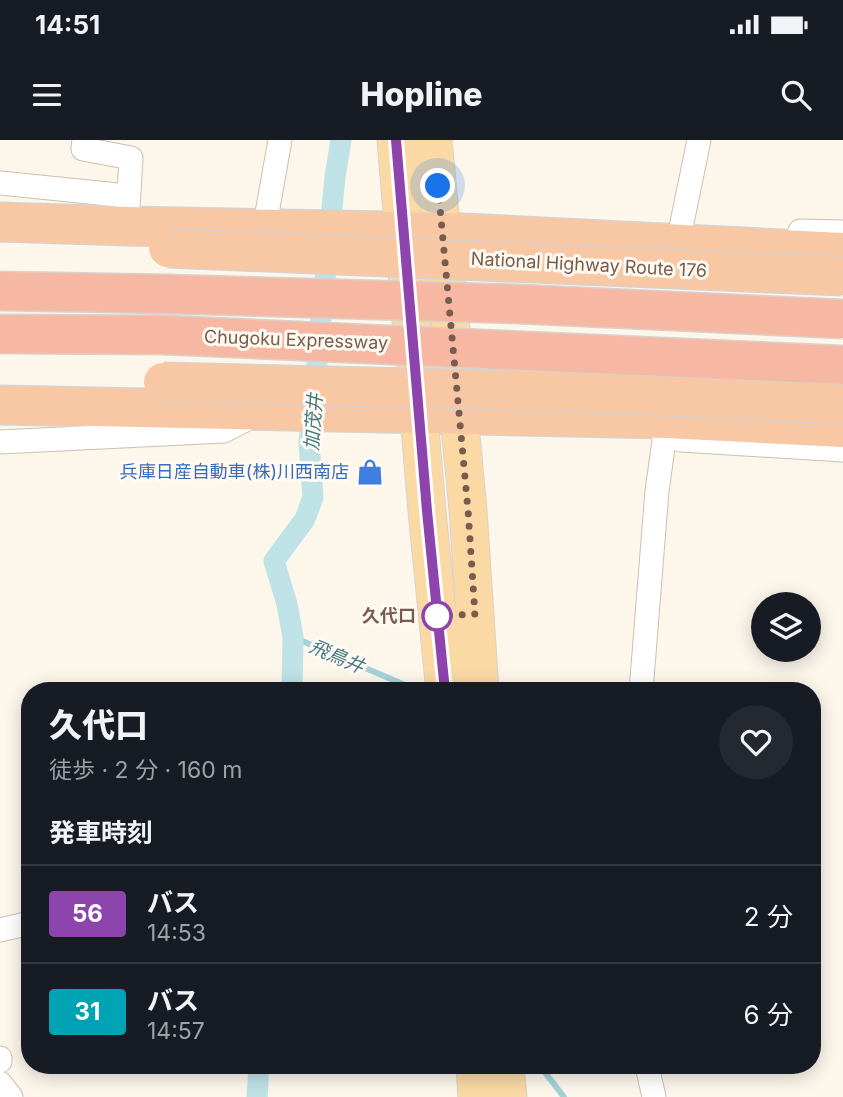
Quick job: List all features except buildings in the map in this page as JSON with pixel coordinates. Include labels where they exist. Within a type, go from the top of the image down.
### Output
[{"type":"highway","points":[[0,222],[128,211],[264,230],[443,232],[843,252]]},
{"type":"highway","name":"National Highway Route 176","points":[[0,242],[843,276]]},
{"type":"highway","points":[[0,291],[518,304],[843,318]]},
{"type":"highway","name":"Chugoku Expressway","points":[[0,334],[165,335],[843,365]]},
{"type":"highway","points":[[0,382],[163,382],[545,391],[843,404]]},
{"type":"highway","points":[[0,405],[667,419],[843,428]]},
{"type":"main road","points":[[396,140],[444,682]]},
{"type":"main road","points":[[433,140],[468,510],[479,682]]},
{"type":"main road","points":[[476,1074],[477,1097]]},
{"type":"main road","points":[[506,1074],[508,1097]]},
{"type":"street","points":[[0,183],[128,211],[131,158],[83,149],[84,140]]},
{"type":"street","points":[[264,230],[280,140]]},
{"type":"street","points":[[699,140],[678,242],[750,230],[843,232]]},
{"type":"street","points":[[0,442],[224,431],[265,410]]},
{"type":"street","points":[[667,419],[681,440],[843,450]]},
{"type":"street","points":[[642,682],[657,491],[667,419]]},
{"type":"street","points":[[0,930],[21,925]]},
{"type":"street","points":[[650,1074],[654,1097]]},
{"type":"street","points":[[0,1083],[11,1097]]},
{"type":"waterway","name":"加茂井","points":[[292,682],[293,637],[287,604],[274,561],[305,519],[313,497],[309,443],[341,140]]},
{"type":"waterway","name":"飛鳥井","points":[[293,637],[398,682]]},
{"type":"waterway","name":"加茂井","points":[[257,1097],[258,1074]]},
{"type":"waterway","name":"飛鳥井","points":[[546,1074],[564,1097]]},
{"type":"bus line","name":"56","points":[[396,140],[444,682]]},
{"type":"place","name":"兵庫日産自動車(株)川西南店","points":[[370,472]]},
{"type":"place","name":"久代口","points":[[437,616]]},
{"type":"route","points":[[437,616],[475,614],[438,186]]}]
